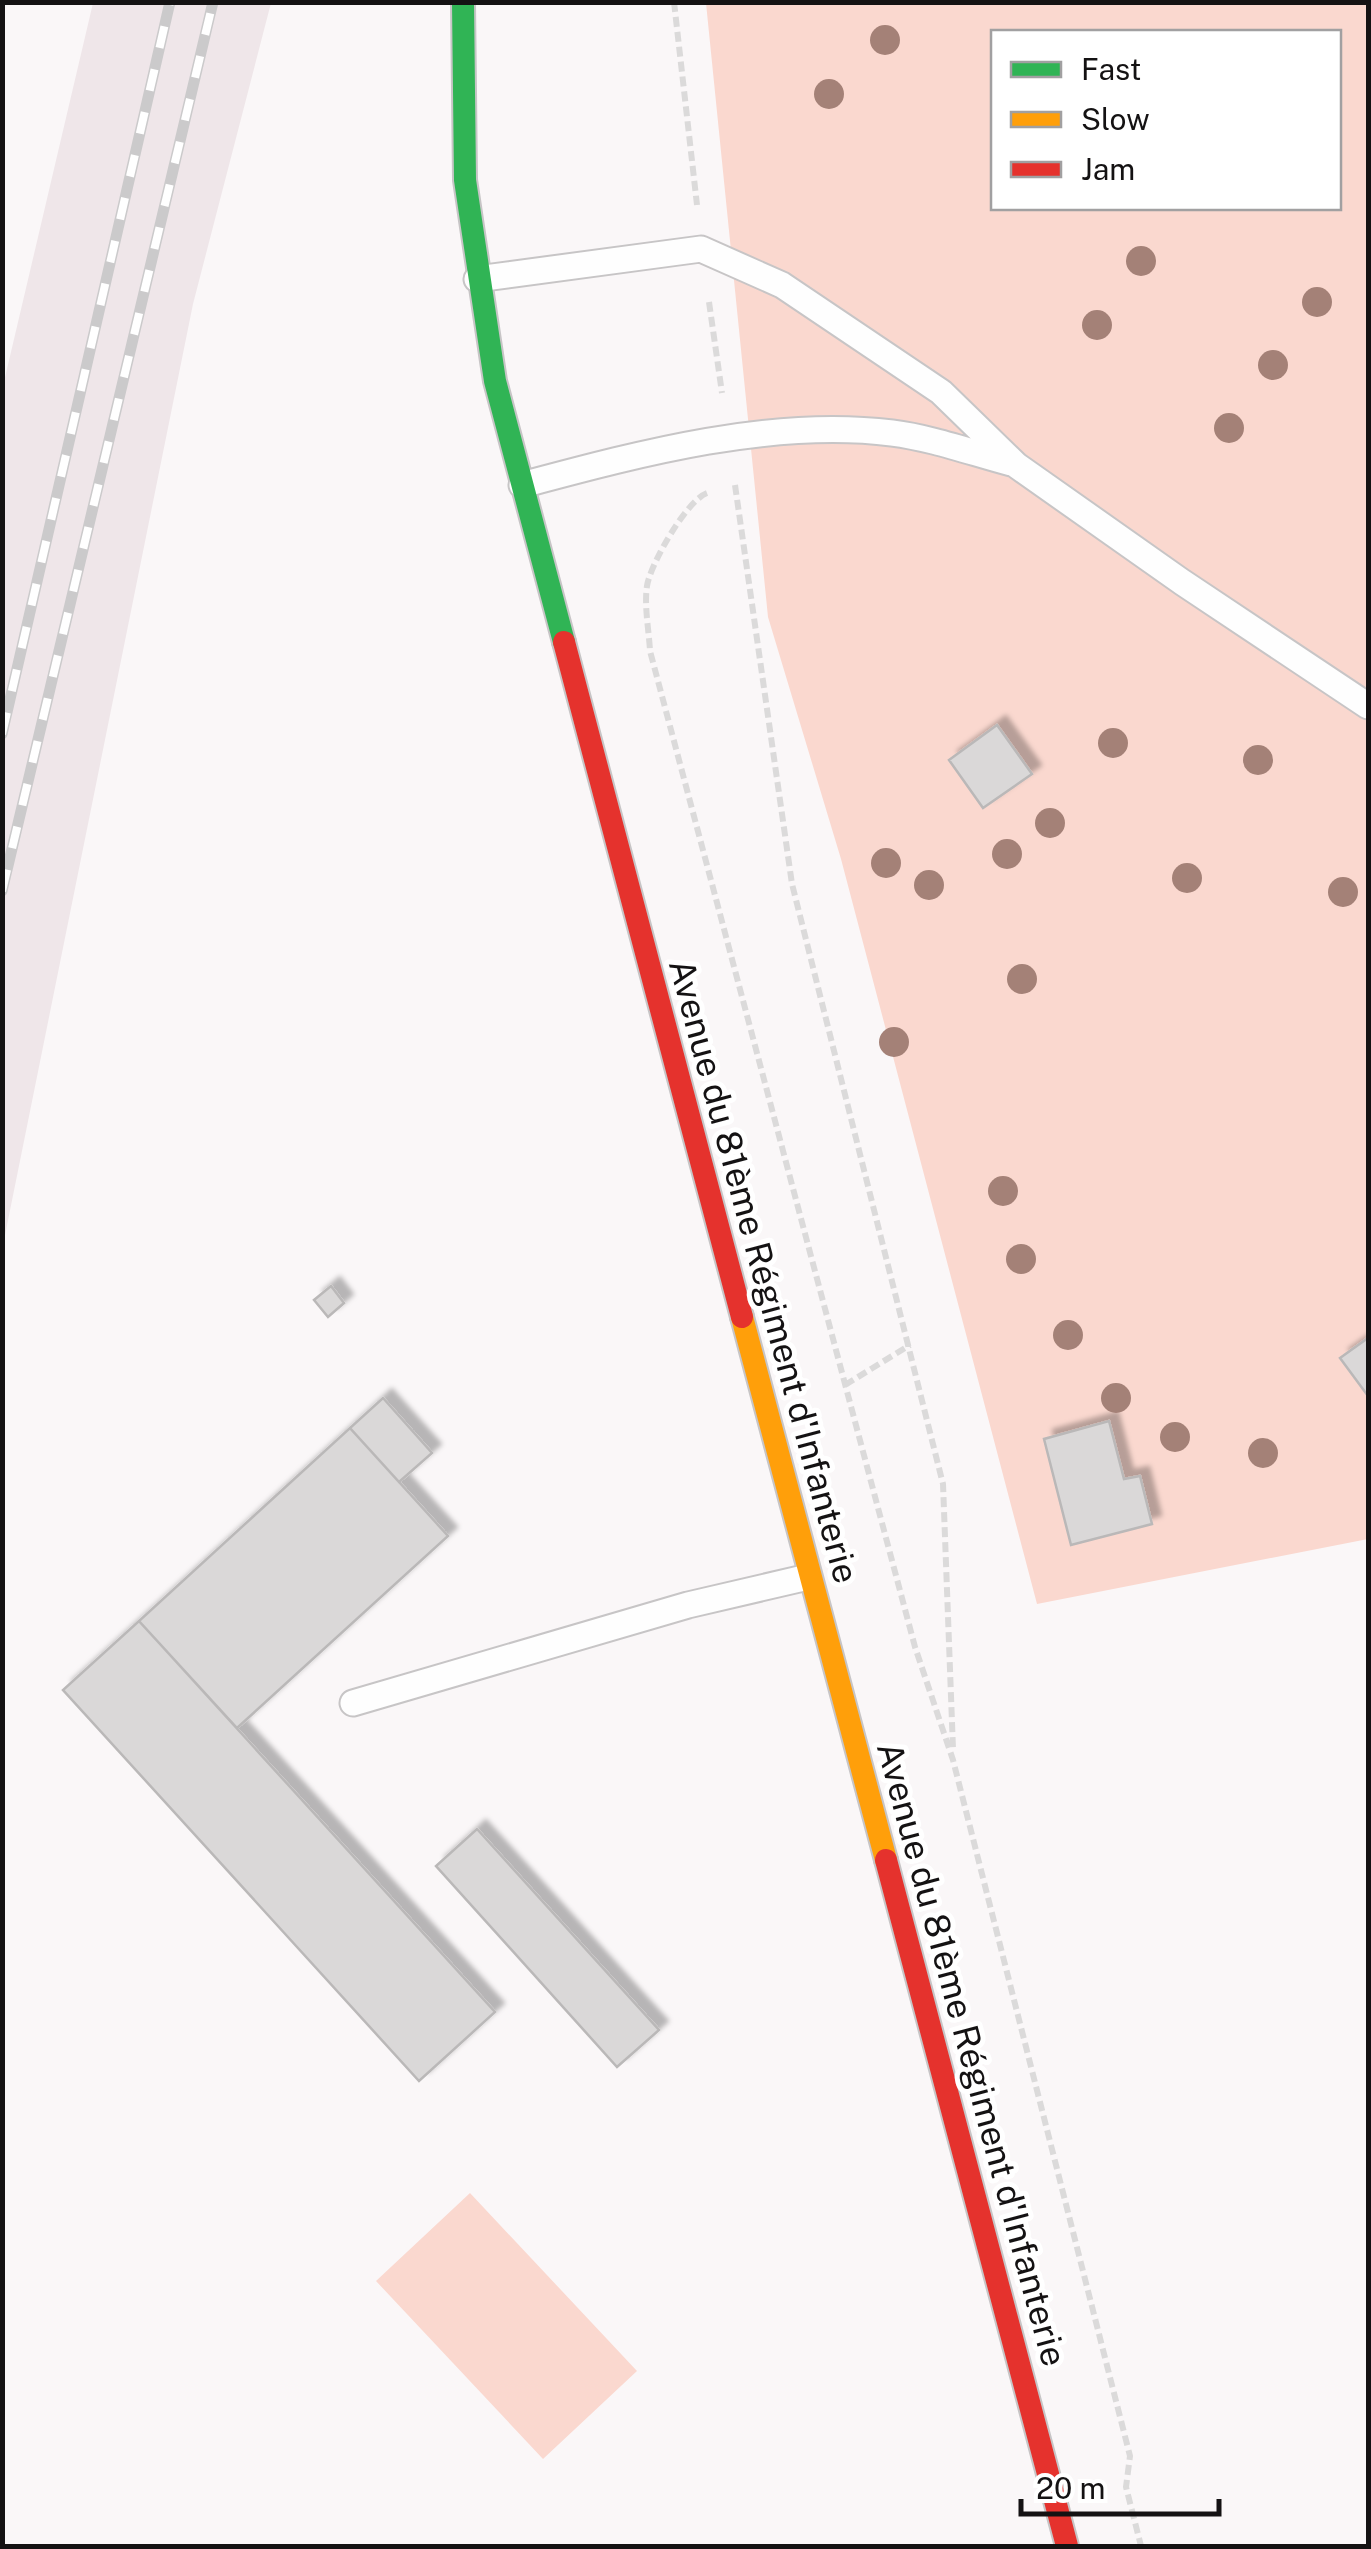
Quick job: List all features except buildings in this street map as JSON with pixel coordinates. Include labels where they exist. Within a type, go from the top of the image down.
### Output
[{"type":"main road","name":"Avenue du 81ème Régiment d'Infanterie","points":[[464,2],[465,180],[495,380],[808,1577],[1067,2546]]},
{"type":"lane","points":[[477,279],[702,249],[782,285],[941,392],[1016,464],[1182,582],[1368,706]]},
{"type":"lane","points":[[522,485],[655,450],[729,438],[818,431],[894,433],[1016,464]]},
{"type":"lane","points":[[354,1703],[688,1605],[808,1577]]},
{"type":"path","points":[[953,1760],[943,1484],[792,884],[735,483],[699,496],[673,530],[646,585],[650,651],[915,1647],[953,1760],[1130,2456],[1126,2487],[1141,2546]]},
{"type":"path","points":[[845,1385],[910,1344]]},
{"type":"shaded area","points":[[93,3],[271,3],[193,304],[3,1245],[3,386]]},
{"type":"shaded area","points":[[706,3],[1368,3],[1368,1539],[1037,1604],[841,859],[768,617]]},
{"type":"shaded area","points":[[470,2193],[637,2371],[543,2459],[376,2281]]},
{"type":"railway","points":[[2,734],[170,2]]},
{"type":"railway","points":[[2,891],[213,2]]},
{"type":"traffic: fast","points":[[463,2],[465,180],[495,381],[564,642]]},
{"type":"traffic: slow","points":[[742,1317],[886,1860]]},
{"type":"traffic: jam","points":[[564,642],[742,1317]]},
{"type":"traffic: jam","points":[[886,1860],[1067,2546]]}]
